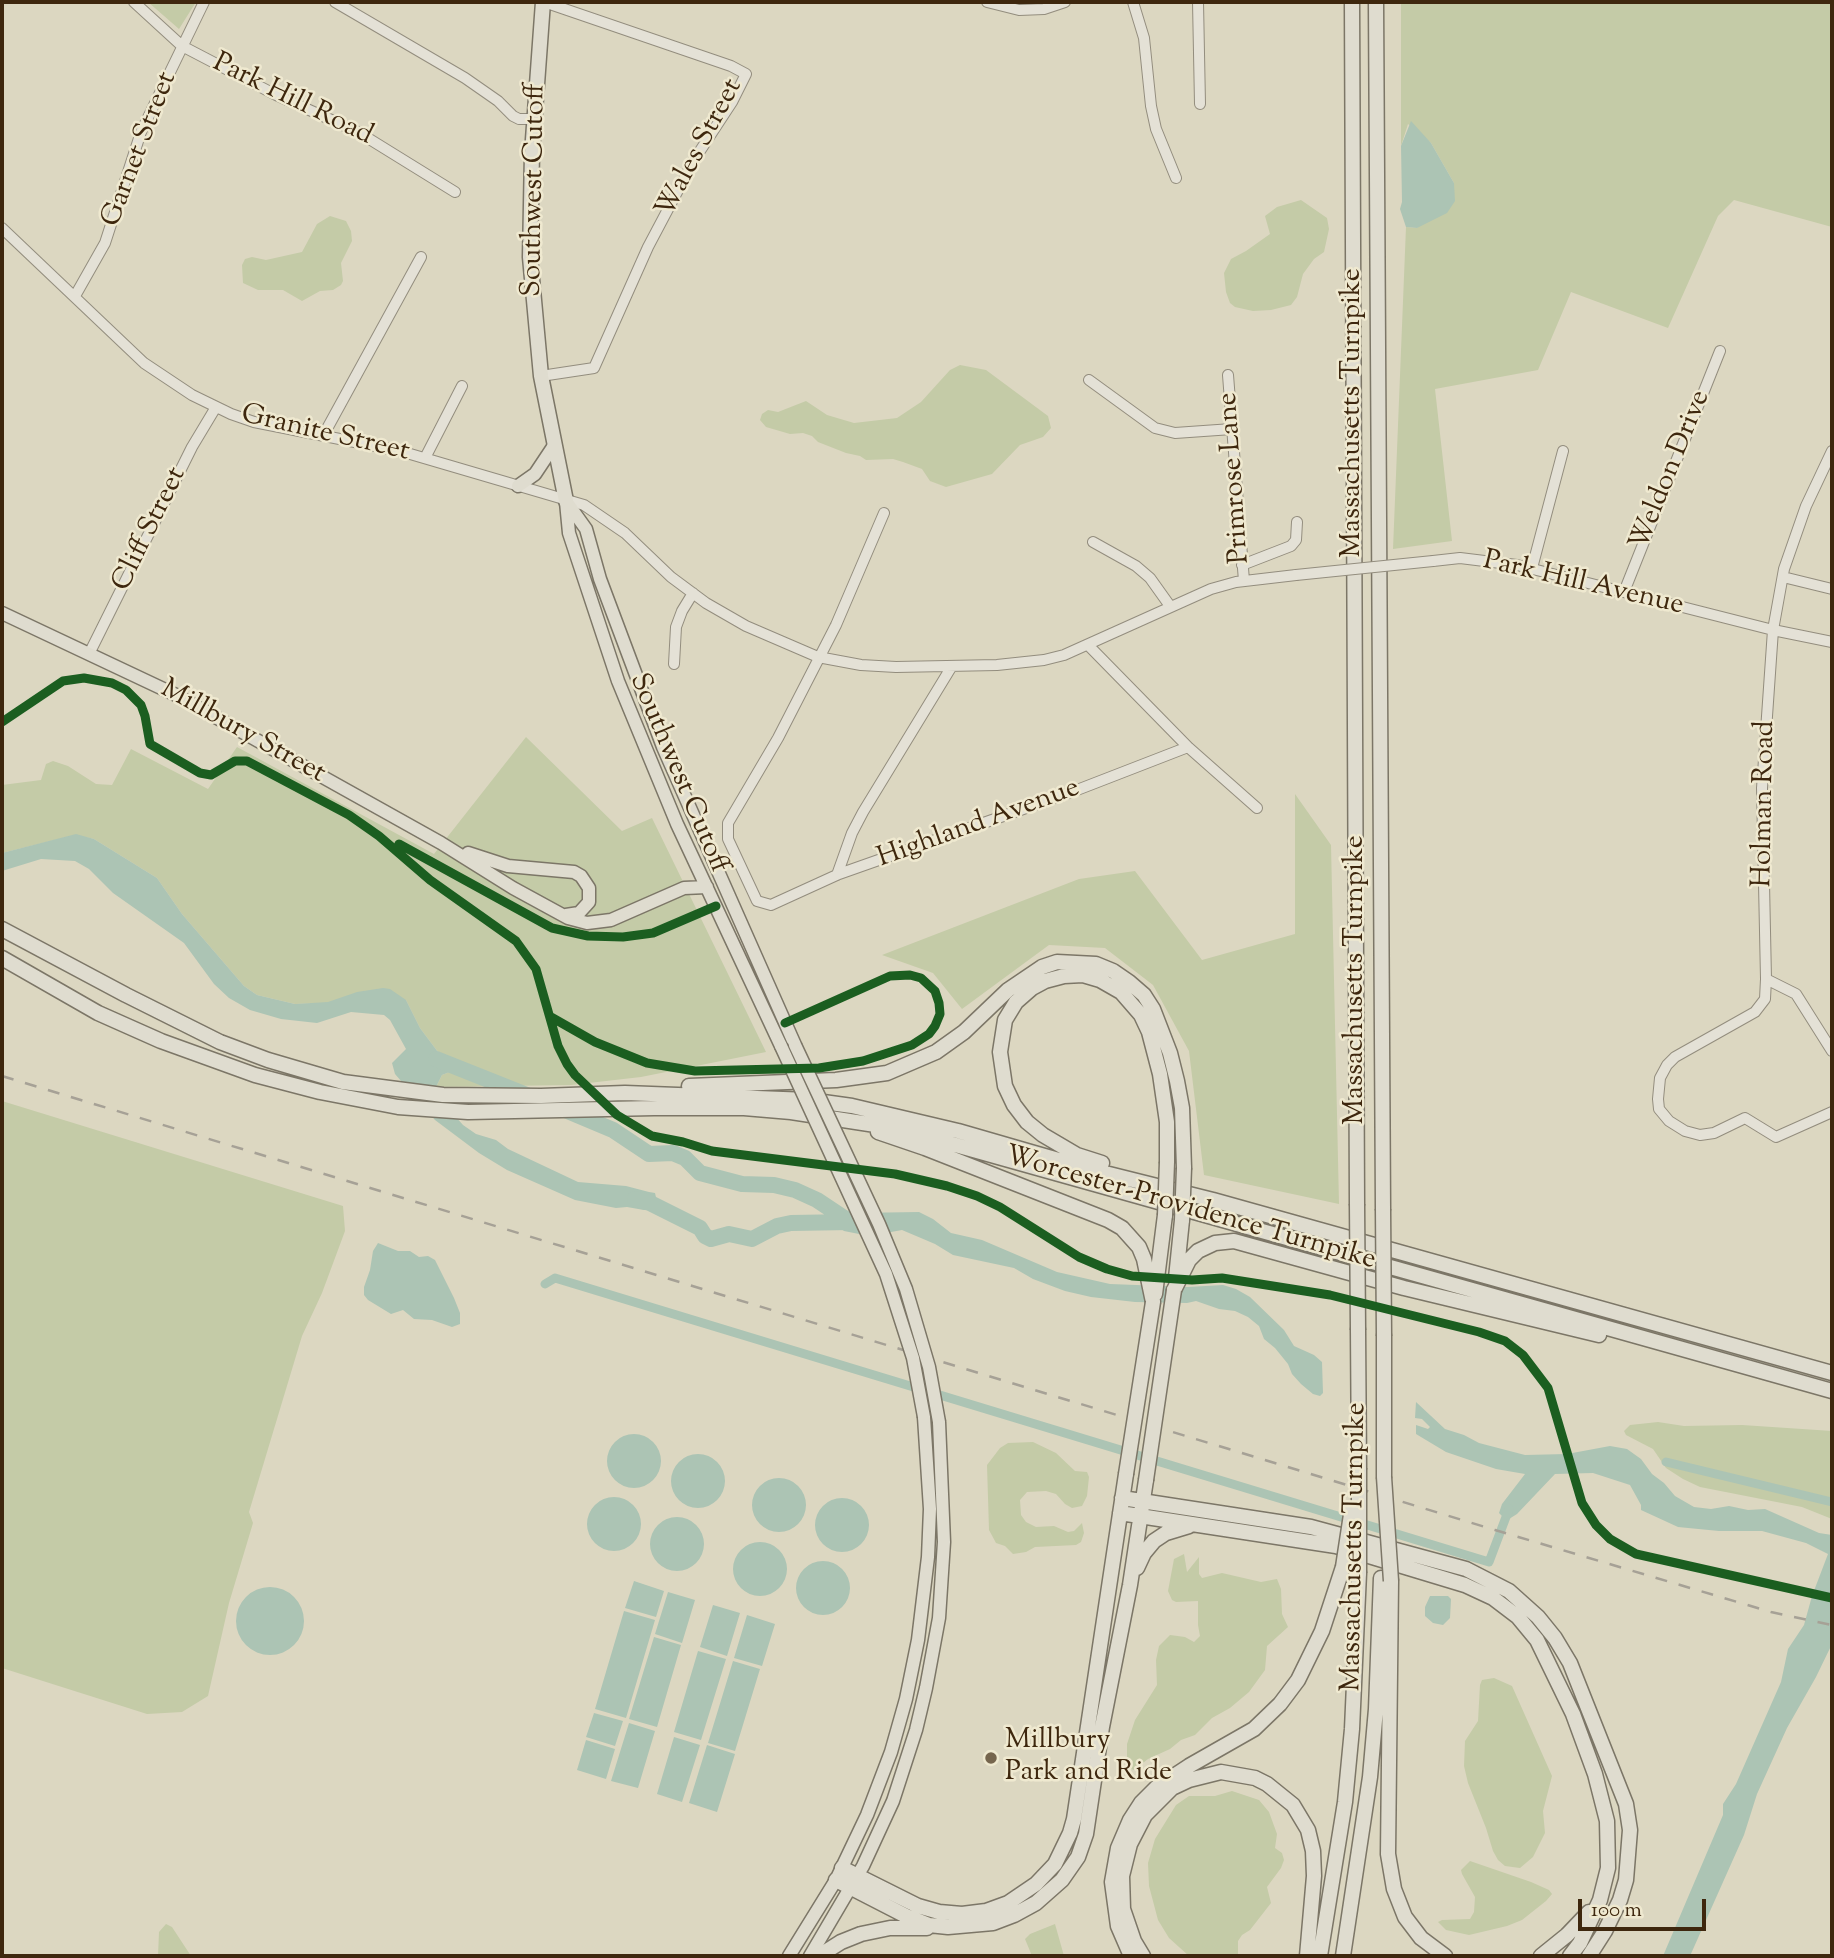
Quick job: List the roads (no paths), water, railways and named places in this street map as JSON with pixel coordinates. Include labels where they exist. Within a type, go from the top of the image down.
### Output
[{"type":"highway","name":"Southwest Cutoff","points":[[544,2],[534,120],[530,257],[541,376],[566,501]]},
{"type":"highway","name":"Massachusetts Turnpike","points":[[1320,1956],[1345,1802],[1352,1729],[1359,1573],[1352,2]]},
{"type":"highway","name":"Massachusetts Turnpike","points":[[1343,1956],[1370,1777],[1386,1579],[1376,2]]},
{"type":"highway","name":"Worcester-Providence Turnpike","points":[[2,929],[220,1042],[296,1069],[367,1086],[443,1095],[625,1093],[809,1100],[852,1106],[958,1131],[1093,1170],[1213,1200],[1832,1373]]},
{"type":"highway","name":"Worcester-Providence Turnpike","points":[[2,958],[98,1013],[203,1058],[320,1092],[398,1107],[468,1112],[744,1108],[791,1112],[895,1128],[1832,1391]]},
{"type":"highway","points":[[625,1093],[671,1087],[845,1079],[887,1073],[936,1052],[964,1032],[1007,990],[1042,967],[1058,962],[1096,964],[1113,971],[1143,995],[1153,1009],[1170,1053],[1177,1081],[1182,1108],[1184,1168],[1179,1273],[1174,1290],[1130,1585],[1102,1727],[1086,1834],[1078,1857],[1056,1888],[1036,1903],[993,1923],[890,1928],[861,1934],[841,1942],[819,1956]]},
{"type":"highway","points":[[854,1882],[918,1906],[962,1914],[986,1911],[1008,1903],[1035,1884],[1055,1864],[1070,1833],[1073,1819],[1153,1302],[1153,1272],[1165,1215],[1167,1162],[1167,1122],[1153,1043],[1141,1015],[1121,992],[1100,980],[1083,975],[1064,976],[1032,988],[1016,1002],[1005,1020],[1000,1052],[1005,1086],[1014,1105],[1027,1122],[1077,1155],[1213,1200]]},
{"type":"highway","points":[[862,1122],[878,1133],[925,1148],[1108,1220],[1131,1236],[1153,1272]]},
{"type":"highway","points":[[1179,1273],[1205,1246],[1223,1241],[1244,1242],[1404,1288],[1543,1320],[1679,1356],[1723,1361]]},
{"type":"highway","points":[[1131,1956],[1118,1926],[1112,1882],[1118,1848],[1130,1820],[1141,1803],[1157,1787],[1254,1729],[1280,1704],[1298,1679],[1322,1631],[1343,1567],[1359,1468]]},
{"type":"highway","points":[[1122,1498],[1311,1527],[1465,1569],[1509,1591],[1538,1616],[1570,1663],[1626,1804],[1630,1830],[1626,1880],[1620,1900],[1589,1956]]},
{"type":"highway","points":[[1120,1513],[1336,1546],[1465,1585],[1507,1607],[1537,1640],[1578,1725],[1595,1774],[1606,1821],[1608,1868],[1593,1919],[1570,1956]]},
{"type":"highway","points":[[1130,1585],[1144,1553],[1154,1541],[1166,1533],[1195,1525]]},
{"type":"highway","points":[[1386,1579],[1388,1854],[1394,1889],[1405,1917],[1421,1938],[1445,1956]]},
{"type":"highway","points":[[1143,1956],[1134,1941],[1123,1909],[1122,1876],[1130,1844],[1145,1815],[1172,1788],[1189,1780],[1221,1772],[1246,1776],[1267,1784],[1293,1805],[1308,1830],[1313,1851],[1314,1876],[1307,1956]]},
{"type":"highway","points":[[839,1874],[906,1916],[929,1925],[948,1927]]},
{"type":"highway","points":[[1541,1956],[1585,1918],[1604,1882]]},
{"type":"main road","points":[[518,486],[535,474],[555,444]]},
{"type":"main road","name":"Southwest Cutoff","points":[[566,501],[586,529],[600,579],[663,747],[886,1274],[909,1346],[925,1417],[930,1509],[928,1557],[918,1640],[906,1699],[888,1762],[867,1815],[839,1874],[789,1956]]},
{"type":"main road","name":"Southwest Cutoff","points":[[566,501],[569,533],[627,705],[707,887],[883,1234],[906,1289],[929,1367],[939,1422],[944,1542],[939,1618],[916,1730],[892,1801],[854,1882],[810,1956]]},
{"type":"main road","name":"Millbury Street","points":[[2,613],[176,695],[441,843],[552,910],[587,923],[611,920],[684,888],[707,887]]},
{"type":"main road","points":[[627,705],[643,697]]},
{"type":"main road","name":"Millbury Street","points":[[441,843],[508,866],[574,872],[581,876],[590,893],[584,909],[569,916],[552,910]]},
{"type":"street","name":"Park Hill Road","points":[[134,2],[182,46],[276,95],[358,132],[456,192]]},
{"type":"street","name":"Garnet Street","points":[[75,296],[106,243],[141,132],[204,2]]},
{"type":"street","points":[[335,2],[465,78],[498,101],[513,116],[534,120]]},
{"type":"street","name":"Wales Street","points":[[541,376],[594,368],[648,247],[694,160],[732,102],[746,74],[731,66],[544,2]]},
{"type":"street","points":[[987,2],[1019,10],[1044,9],[1065,2]]},
{"type":"street","points":[[1133,2],[1144,38],[1156,129],[1176,178]]},
{"type":"street","points":[[1198,2],[1200,104]]},
{"type":"street","name":"Granite Street","points":[[2,228],[144,363],[178,387],[216,407],[254,422],[425,458],[584,505]]},
{"type":"street","points":[[323,436],[421,257]]},
{"type":"street","name":"Weldon Drive","points":[[1624,592],[1720,351]]},
{"type":"street","name":"Primrose Lane","points":[[1228,375],[1244,581]]},
{"type":"street","points":[[1089,380],[1155,428],[1175,433],[1232,429]]},
{"type":"street","points":[[425,458],[462,386]]},
{"type":"street","name":"Cliff Street","points":[[89,654],[192,447],[216,407]]},
{"type":"street","points":[[1532,568],[1563,451]]},
{"type":"street","name":"Holman Road","points":[[1831,458],[1806,506],[1783,577],[1773,630],[1762,788],[1765,999],[1755,1012],[1675,1057],[1667,1065],[1659,1083],[1659,1109],[1676,1126],[1695,1134],[1714,1133],[1745,1118],[1776,1137],[1832,1112]]},
{"type":"street","name":"Park Hill Avenue","points":[[584,505],[625,533],[671,577],[746,626],[818,657],[872,666],[952,666],[1044,660],[1088,645],[1211,589],[1244,581],[1470,559],[1532,568],[1773,630],[1832,642]]},
{"type":"street","points":[[818,657],[836,625],[884,513]]},
{"type":"street","points":[[1242,565],[1291,546],[1296,540],[1297,522]]},
{"type":"street","points":[[1093,542],[1136,566],[1150,578],[1170,606]]},
{"type":"street","points":[[1783,577],[1832,589]]},
{"type":"street","points":[[674,664],[676,627],[693,593]]},
{"type":"street","points":[[1088,645],[1188,747],[1256,808]]},
{"type":"street","name":"Highland Avenue","points":[[818,657],[778,738],[727,823],[728,839],[752,893],[757,901],[771,905],[837,875],[1077,790],[1188,747]]},
{"type":"street","points":[[837,875],[852,833],[863,812],[952,666]]},
{"type":"street","points":[[1766,979],[1796,994],[1832,1051]]},
{"type":"waterway","points":[[436,1059],[529,1096]]},
{"type":"waterway","points":[[563,1109],[613,1130],[649,1154],[673,1153],[685,1158],[700,1173],[742,1184],[774,1185],[795,1190],[817,1200],[844,1218]]},
{"type":"waterway","points":[[635,1199],[650,1203],[700,1228],[705,1236],[711,1239],[729,1234],[752,1239],[777,1226],[791,1223],[851,1222]]},
{"type":"waterway","points":[[545,1284],[555,1278],[1489,1562],[1509,1509]]},
{"type":"waterway","points":[[1666,1462],[1832,1502]]},
{"type":"railway","points":[[2,1076],[1495,1530],[1771,1612],[1832,1625]]},
{"type":"place","name":"Millbury Park and Ride","points":[[991,1758]]}]
